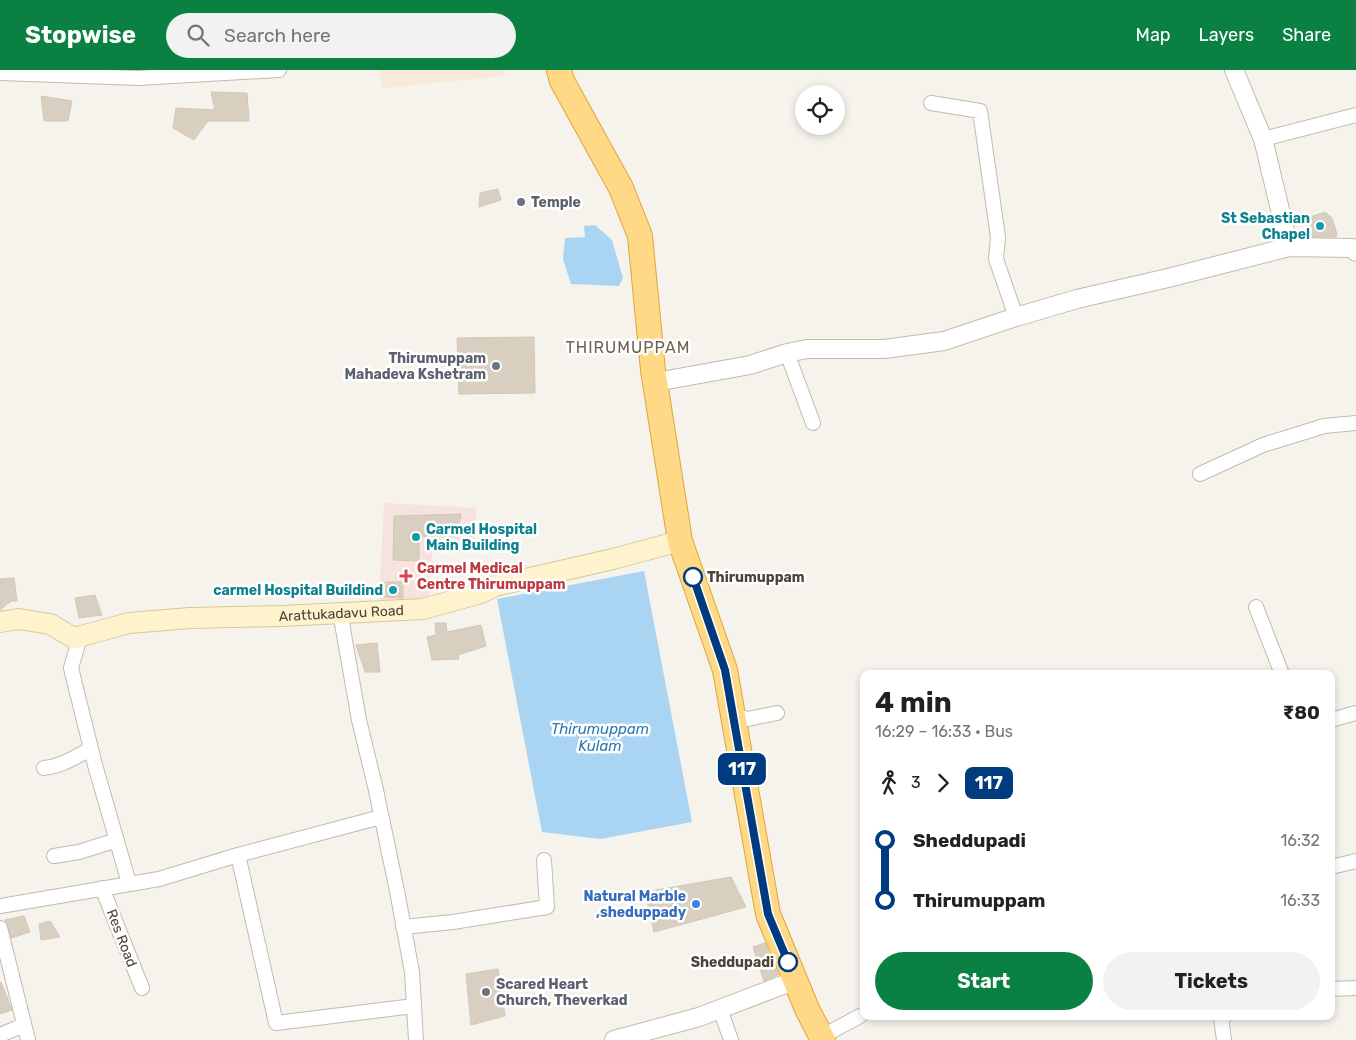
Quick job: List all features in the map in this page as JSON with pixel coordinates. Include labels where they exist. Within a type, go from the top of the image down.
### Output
[{"type":"highway","points":[[559,70],[562,80],[621,188],[640,236],[656,382],[680,541],[725,670],[768,914],[822,1039]]},
{"type":"main road","name":"Arattukadavu Road","points":[[80,637],[129,623],[190,618],[282,616],[422,608],[481,593],[498,585],[613,559],[680,541]]},
{"type":"main road","points":[[0,622],[19,619],[50,624],[74,638],[80,637]]},
{"type":"street","points":[[0,73],[138,78],[280,70]]},
{"type":"street","points":[[1234,70],[1263,138],[1289,247]]},
{"type":"street","points":[[931,103],[980,111],[998,237],[996,259],[1016,317]]},
{"type":"street","points":[[1263,138],[1356,115]]},
{"type":"street","points":[[656,382],[750,365],[787,353],[807,349],[884,349],[944,341],[1077,299],[1289,247],[1352,248],[1356,252]]},
{"type":"street","points":[[787,353],[813,423]]},
{"type":"street","points":[[1200,474],[1263,445],[1324,426],[1356,423]]},
{"type":"street","points":[[1256,607],[1280,670]]},
{"type":"street","points":[[340,612],[359,720],[381,817],[412,972],[416,1040]]},
{"type":"street","points":[[80,637],[70,668],[129,884]]},
{"type":"street","points":[[733,715],[748,719],[777,713]]},
{"type":"street","points":[[1335,719],[1356,713]]},
{"type":"street","points":[[44,768],[59,766],[91,749]]},
{"type":"street","points":[[0,906],[159,878],[381,817]]},
{"type":"street","points":[[54,856],[79,852],[117,840]]},
{"type":"street","points":[[238,855],[276,1023],[414,1006]]},
{"type":"street","points":[[403,927],[453,922],[547,908],[544,860]]},
{"type":"street","points":[[1335,866],[1356,861]]},
{"type":"street","name":"Res Road","points":[[102,888],[142,988]]},
{"type":"street","points":[[0,928],[28,1040]]},
{"type":"street","points":[[614,1040],[699,1017],[796,980]]},
{"type":"street","points":[[1335,989],[1356,988]]},
{"type":"street","points":[[720,1009],[731,1040]]},
{"type":"street","points":[[822,1039],[860,1016]]},
{"type":"street","points":[[1221,1020],[1224,1040]]},
{"type":"street","points":[[0,1035],[24,1025]]},
{"type":"shaded area","points":[[379,70],[502,70],[504,76],[382,88]]},
{"type":"shaded area","name":"Carmel Medical Centre Thirumuppam","points":[[384,503],[476,508],[474,552],[432,551],[429,602],[379,600]]},
{"type":"water","points":[[595,225],[612,240],[623,278],[619,286],[571,284],[563,259],[565,238],[585,237],[584,226]]},
{"type":"water","name":"Thirumuppam Kulam","points":[[644,571],[692,822],[600,839],[542,832],[497,599]]},
{"type":"building","points":[[211,92],[247,93],[249,121],[208,121],[194,140],[173,128],[176,108],[215,110]]},
{"type":"building","points":[[41,96],[72,101],[68,121],[44,121]]},
{"type":"building","points":[[498,189],[501,200],[479,207],[480,193]]},
{"type":"building","name":"St Sebastian Chapel","points":[[1325,212],[1332,218],[1337,234],[1336,237],[1304,237],[1307,233],[1304,219]]},
{"type":"building","name":"Thirumuppam Mahadeva Kshetram","points":[[534,337],[535,393],[459,394],[457,338]]},
{"type":"building","name":"Carmel Hospital Main Building","points":[[461,514],[457,536],[419,537],[419,561],[393,560],[394,516]]},
{"type":"building","points":[[14,578],[17,601],[11,601],[0,610],[0,579]]},
{"type":"building","name":"carmel Hospital Buildind","points":[[383,582],[403,582],[403,598],[383,597]]},
{"type":"building","points":[[95,595],[102,615],[79,618],[75,598]]},
{"type":"building","points":[[435,623],[446,623],[447,632],[481,625],[486,646],[458,655],[459,659],[432,660],[427,637],[436,635]]},
{"type":"building","points":[[377,643],[380,672],[365,672],[356,645]]},
{"type":"building","points":[[731,877],[746,907],[654,932],[645,892]]},
{"type":"building","points":[[24,916],[30,932],[11,938],[5,920]]},
{"type":"building","points":[[50,921],[60,937],[41,940],[39,924]]},
{"type":"building","points":[[765,943],[778,975],[764,981],[753,947]]},
{"type":"building","points":[[498,969],[505,1016],[471,1025],[466,974]]},
{"type":"building","points":[[0,983],[12,1010],[0,1014]]},
{"type":"bus line","name":"117","points":[[693,577],[725,670],[768,914],[788,962]]},
{"type":"place","name":"Temple","points":[[521,202]]},
{"type":"place","name":"St Sebastian Chapel","points":[[1320,226]]},
{"type":"place","name":"Thirumuppam Mahadeva Kshetram","points":[[496,366]]},
{"type":"place","name":"Carmel Hospital Main Building","points":[[416,537]]},
{"type":"place","name":"Carmel Medical Centre Thirumuppam","points":[[406,576]]},
{"type":"place","name":"Thirumuppam","points":[[693,577]]},
{"type":"place","name":"carmel Hospital Buildind","points":[[393,590]]},
{"type":"place","name":"Natural Marble ,sheduppady","points":[[696,904]]},
{"type":"place","name":"Sheddupadi","points":[[788,962]]},
{"type":"place","name":"Scared Heart Church, Theverkad","points":[[486,992]]},
{"type":"district","name":"THIRUMUPPAM","points":[[628,347]]}]
